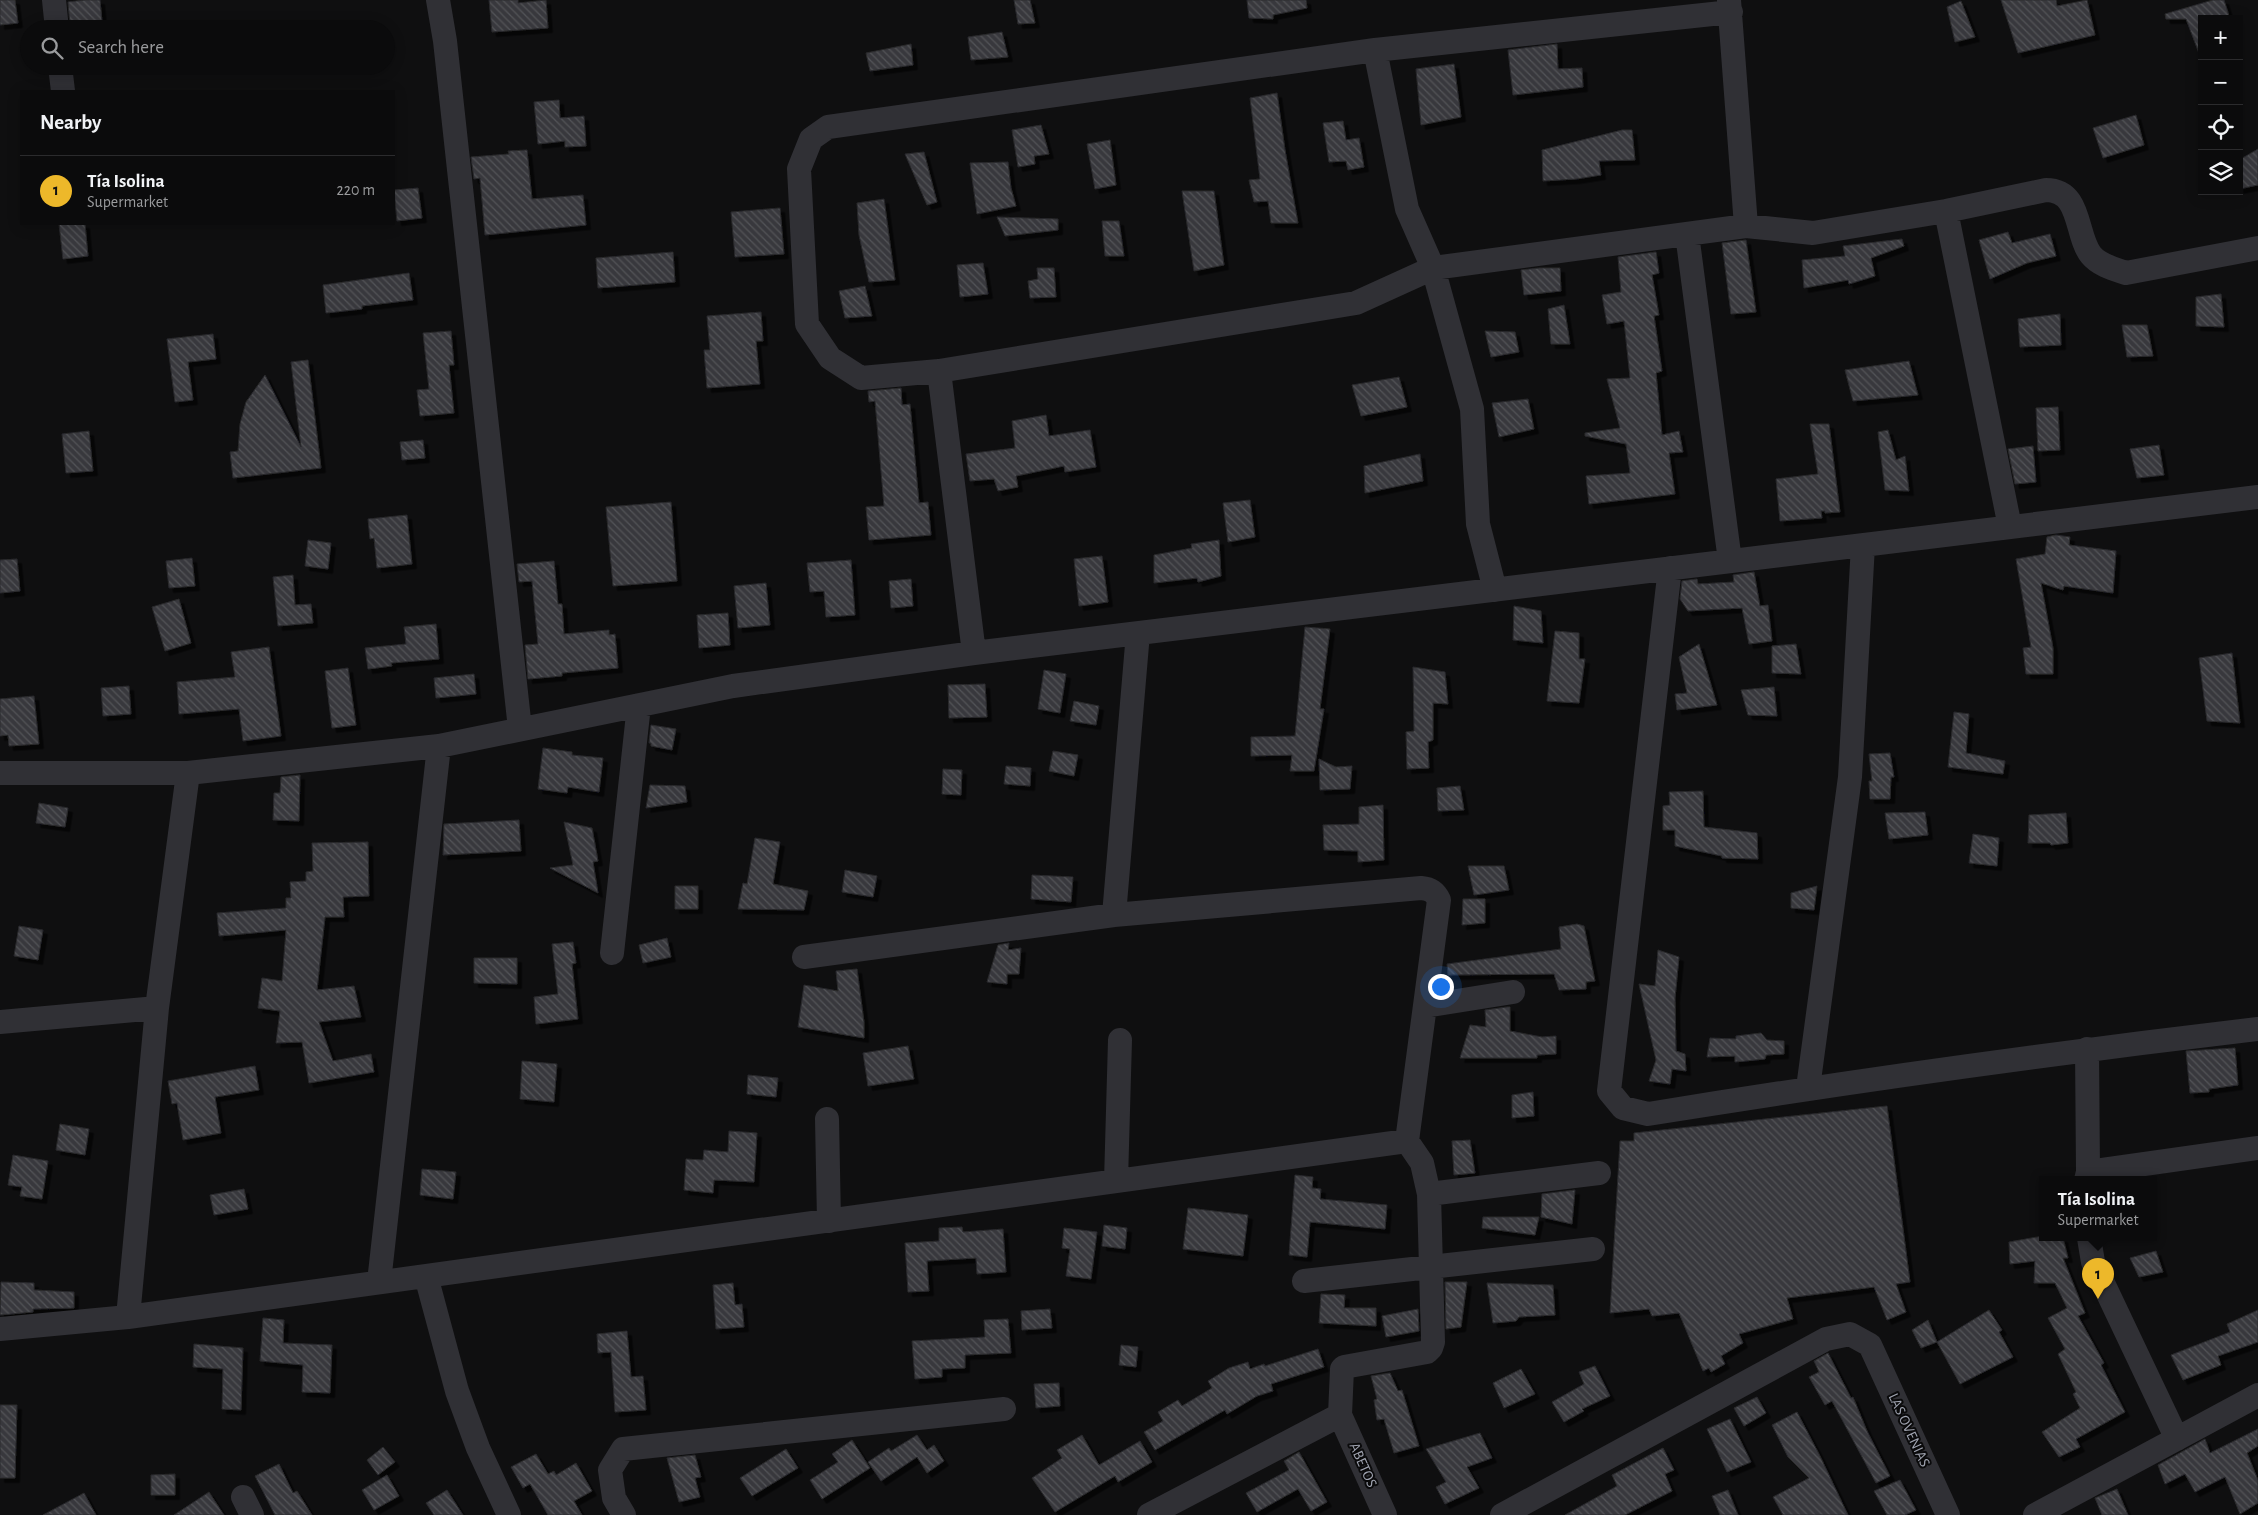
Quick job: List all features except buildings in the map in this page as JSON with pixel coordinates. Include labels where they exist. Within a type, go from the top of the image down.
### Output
[{"type":"street","points":[[54,0],[55,20]]},
{"type":"street","points":[[438,0],[446,51],[520,729]]},
{"type":"street","points":[[1746,226],[1730,6],[1375,50],[847,123],[828,127],[811,139],[800,169],[807,324],[830,358],[861,378],[939,371],[1356,303],[1432,268],[1746,226],[1813,233],[1946,211],[2046,190],[2057,190],[2068,197],[2091,255],[2106,266],[2126,272],[2258,248]]},
{"type":"street","points":[[1375,50],[1407,208],[1432,268],[1472,409],[1478,524],[1495,590]]},
{"type":"street","points":[[61,75],[63,90]]},
{"type":"street","points":[[1946,211],[2010,527]]},
{"type":"street","points":[[1687,234],[1730,561]]},
{"type":"street","points":[[939,371],[974,653]]},
{"type":"street","points":[[0,773],[188,773],[439,746],[733,686],[974,653],[2258,497]]},
{"type":"street","points":[[1808,1088],[1850,777],[1863,545]]},
{"type":"street","points":[[1670,568],[1609,1091],[1623,1108],[1648,1114],[1808,1088],[2087,1049],[2258,1029]]},
{"type":"street","points":[[1114,915],[1138,633]]},
{"type":"street","points":[[612,953],[639,705]]},
{"type":"street","points":[[379,1282],[439,746]]},
{"type":"street","points":[[128,1317],[157,1008],[188,773]]},
{"type":"street","points":[[804,957],[1114,915],[1429,889],[1436,894],[1439,900],[1407,1141],[1422,1163],[1429,1194],[1431,1348],[1427,1352],[1343,1368],[1340,1415],[1149,1515]]},
{"type":"street","points":[[1425,1006],[1513,992]]},
{"type":"street","points":[[0,1022],[157,1008]]},
{"type":"street","points":[[1116,1181],[1120,1040]]},
{"type":"street","points":[[2087,1049],[2087,1176],[2258,1148]]},
{"type":"street","points":[[827,1119],[829,1221]]},
{"type":"street","points":[[0,1329],[128,1317],[1407,1141]]},
{"type":"street","points":[[1429,1194],[1599,1173]]},
{"type":"street","points":[[2090,1241],[2093,1262],[2177,1439]]},
{"type":"street","points":[[1304,1281],[1593,1249]]},
{"type":"street","points":[[426,1276],[457,1391],[478,1448],[510,1515]]},
{"type":"street","name":"LAS OVENIAS","points":[[1502,1515],[1826,1339],[1850,1334],[1870,1345],[1948,1515]]},
{"type":"street","points":[[2034,1515],[2258,1396]]},
{"type":"street","points":[[624,1515],[614,1498],[610,1470],[623,1449],[1004,1409]]},
{"type":"street","name":"ABETOS","points":[[1340,1415],[1385,1515]]},
{"type":"place","name":"Tía Isolina","points":[[2098,1299]]}]
